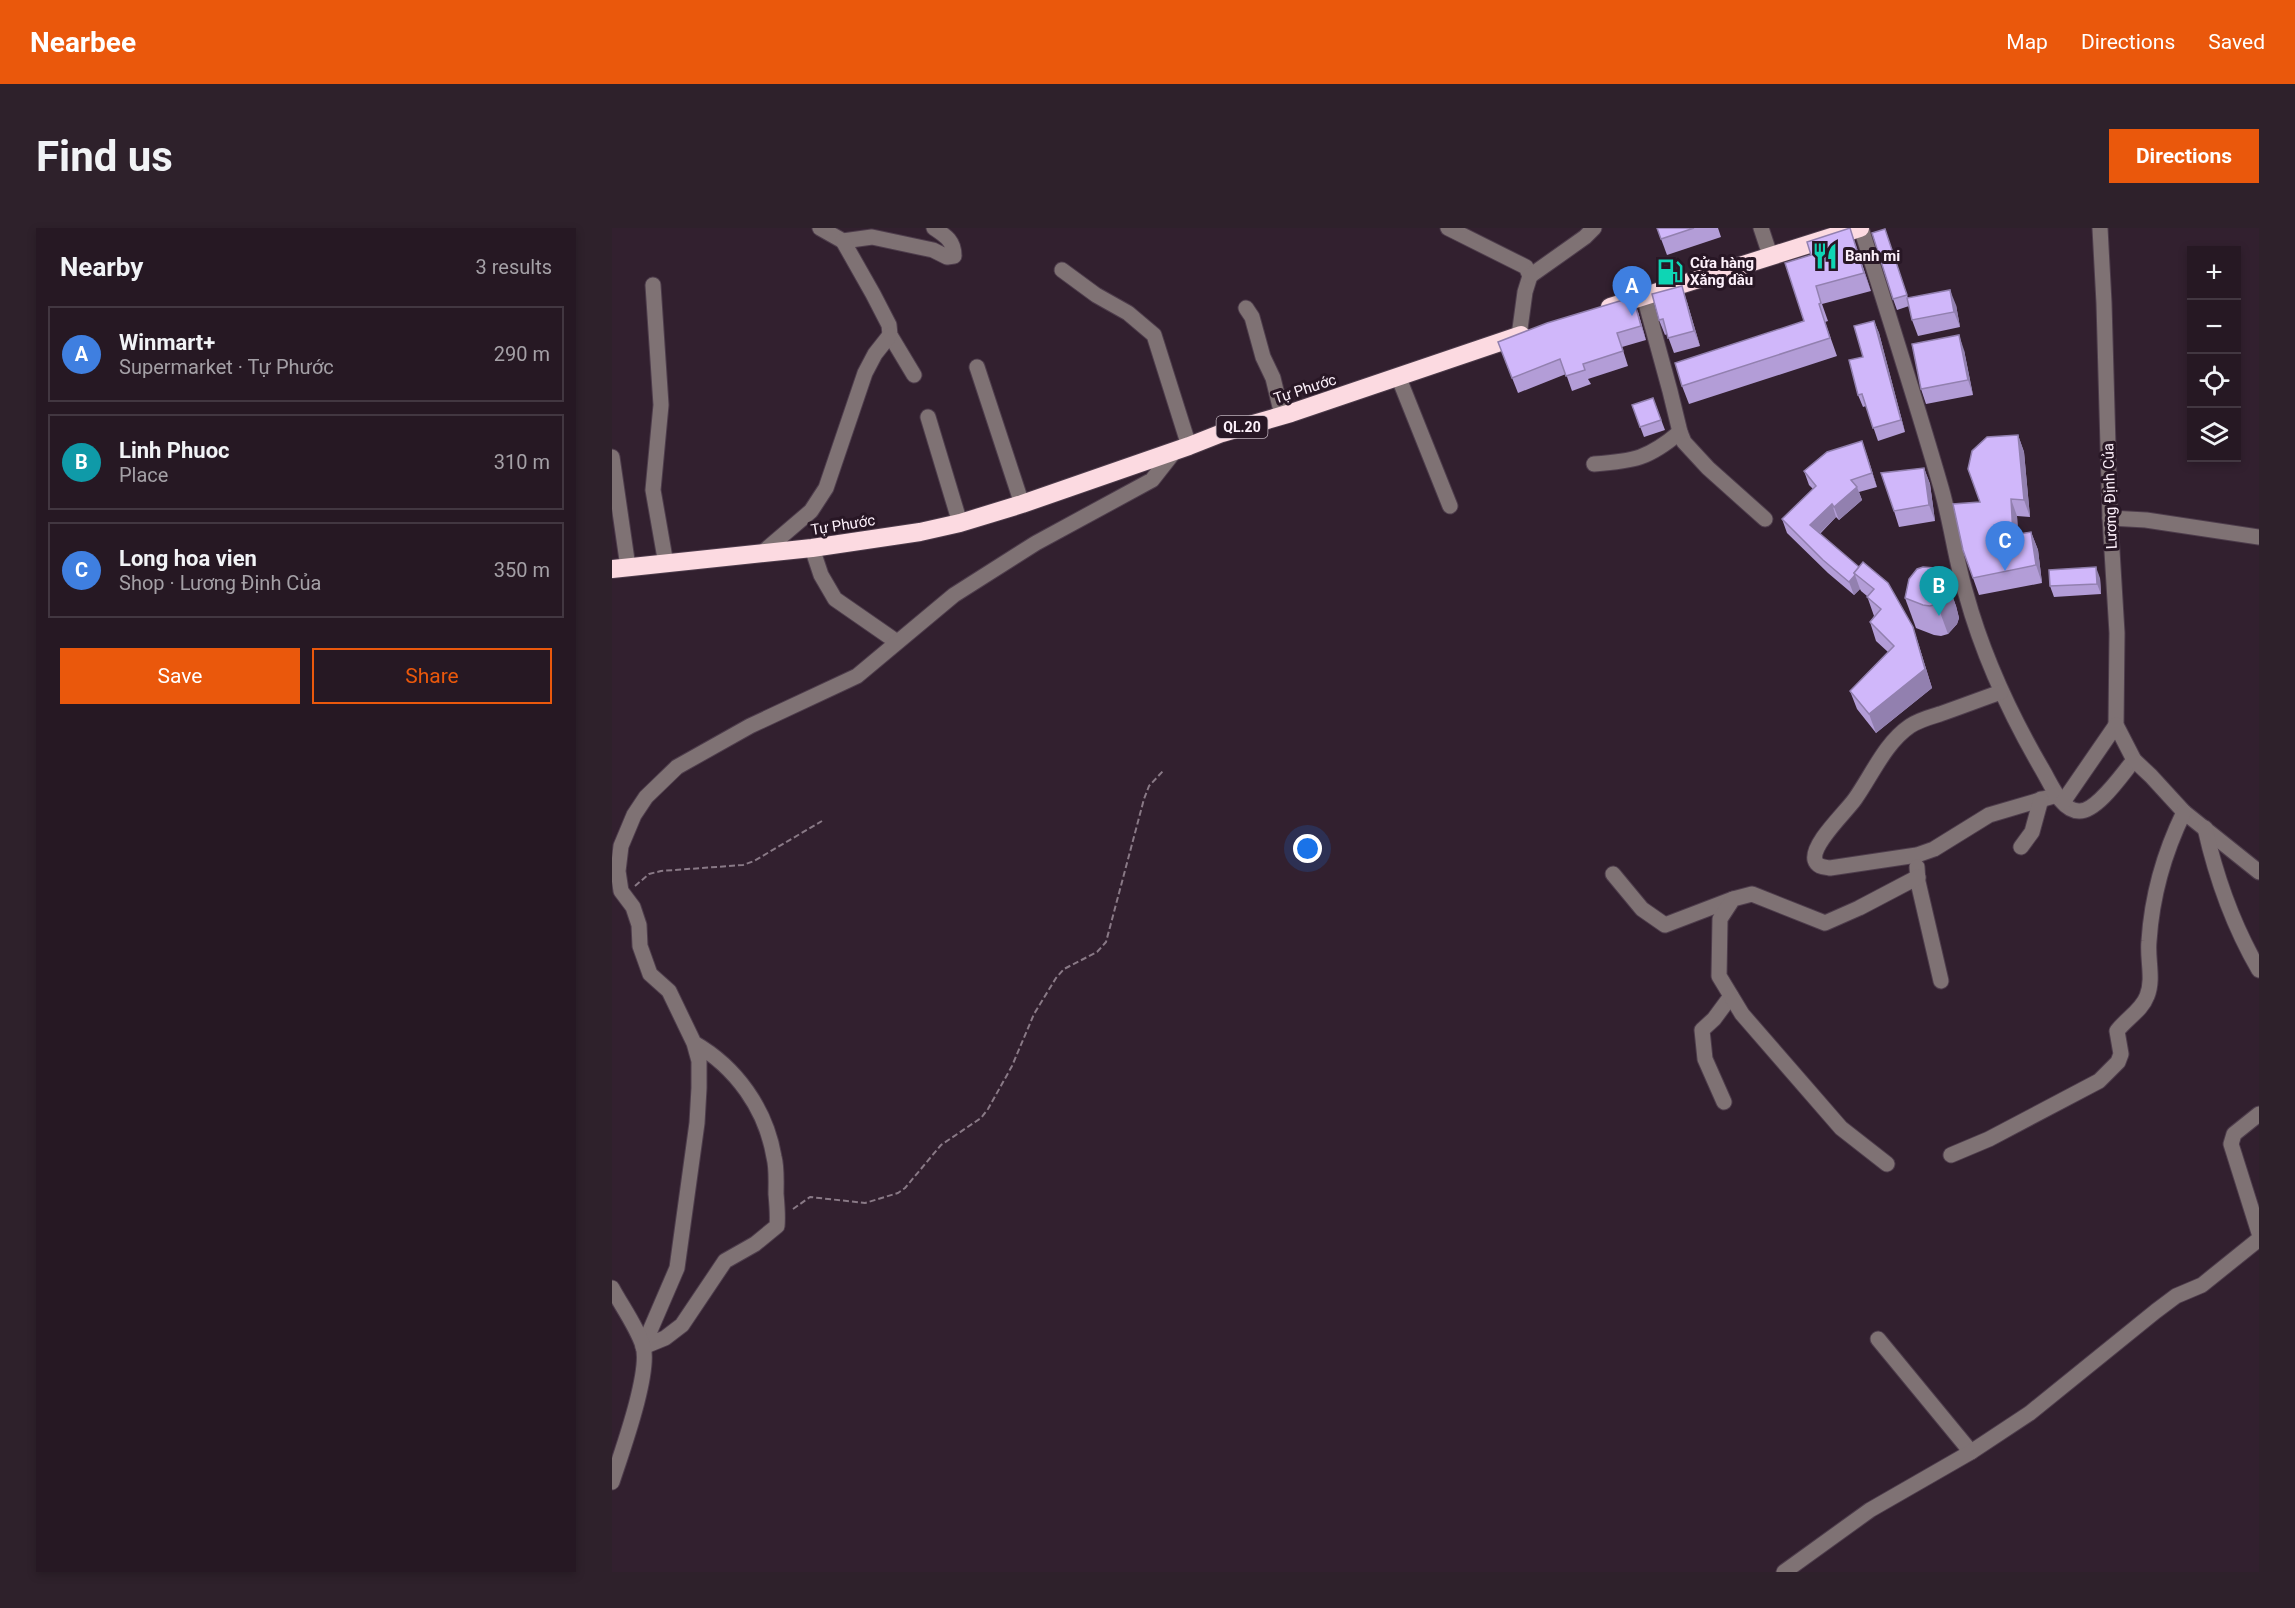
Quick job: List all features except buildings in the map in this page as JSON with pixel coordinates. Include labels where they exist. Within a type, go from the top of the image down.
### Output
[{"type":"highway","points":[[1599,310],[1861,228]]},
{"type":"highway","name":"Tự Phước","points":[[620,568],[812,549],[920,532],[960,523],[1022,504],[1222,433],[1542,328]]},
{"type":"street","points":[[820,228],[843,241],[872,237],[933,250],[947,257],[954,256],[954,246],[950,240],[934,228]]},
{"type":"street","points":[[1448,228],[1526,267],[1530,276]]},
{"type":"street","points":[[1519,336],[1525,292],[1530,276],[1594,228]]},
{"type":"street","points":[[1761,228],[1770,255]]},
{"type":"street","points":[[1861,228],[1941,487],[1966,596],[2001,692],[2016,724],[2060,798],[2070,809],[2078,812],[2097,804],[2134,760]]},
{"type":"street","name":"Lương Định Của","points":[[2100,228],[2110,518],[2117,633],[2116,725],[2134,760],[2184,812],[2259,872]]},
{"type":"street","points":[[843,241],[889,325],[890,335],[914,375]]},
{"type":"street","points":[[643,1347],[677,1268],[699,1108],[699,1060],[694,1042],[669,991],[650,974],[640,946],[639,925],[633,907],[621,891],[615,872],[621,846],[634,815],[646,797],[677,767],[750,726],[857,676],[954,595],[1036,543],[1152,480],[1181,449],[1154,335],[1128,313],[1096,295],[1062,270]]},
{"type":"street","points":[[653,285],[661,405],[653,490],[666,564]]},
{"type":"street","points":[[1644,296],[1684,442],[1708,468],[1765,519]]},
{"type":"street","points":[[1246,308],[1252,317],[1263,357],[1273,378],[1282,415]]},
{"type":"street","points":[[762,553],[811,511],[826,488],[865,373],[875,354],[890,335]]},
{"type":"street","points":[[977,367],[1022,504]]},
{"type":"street","points":[[1398,376],[1450,506]]},
{"type":"street","points":[[928,417],[960,523]]},
{"type":"street","points":[[1594,464],[1644,457],[1660,449],[1680,432]]},
{"type":"street","points":[[612,457],[620,568]]},
{"type":"street","points":[[2110,518],[2146,520],[2259,537]]},
{"type":"street","points":[[812,549],[821,575],[835,599],[897,642]]},
{"type":"street","points":[[2001,692],[1922,719],[1902,732],[1882,757],[1854,801],[1826,833],[1817,848],[1816,863],[1830,868],[1897,860],[1917,855],[1934,849],[1989,815],[2041,799],[2060,798],[2116,725]]},
{"type":"street","points":[[2022,847],[2032,832],[2041,799]]},
{"type":"street","points":[[1951,1155],[1989,1140],[2098,1081],[2118,1062],[2121,1054],[2117,1030],[2147,998],[2150,987],[2148,946],[2157,881],[2168,843],[2184,812]]},
{"type":"street","points":[[2205,828],[2235,921],[2259,970]]},
{"type":"street","points":[[1917,855],[1918,876],[1941,981]]},
{"type":"street","points":[[1613,874],[1642,909],[1665,925],[1752,894],[1825,923],[1859,908],[1918,876]]},
{"type":"street","points":[[1733,899],[1720,920],[1719,976],[1742,1014],[1841,1128],[1887,1164]]},
{"type":"street","points":[[1725,1102],[1705,1059],[1702,1030],[1714,1019],[1731,996]]},
{"type":"street","points":[[643,1347],[665,1338],[682,1325],[725,1261],[755,1244],[777,1226],[775,1160],[764,1120],[735,1076],[713,1053],[694,1042]]},
{"type":"street","points":[[2259,1114],[2234,1134],[2231,1144],[2259,1233]]},
{"type":"street","points":[[1784,1572],[1870,1510],[1971,1452],[2030,1413],[2156,1311],[2176,1296],[2202,1285],[2259,1239]]},
{"type":"street","points":[[612,1288],[643,1347],[644,1370],[612,1482]]},
{"type":"street","points":[[1878,1339],[1971,1452]]},
{"type":"path","points":[[777,1226],[802,1201],[810,1197],[865,1203],[898,1194],[914,1180],[942,1145],[981,1118],[1012,1066],[1034,1014],[1056,978],[1064,969],[1097,952],[1106,942],[1144,799],[1149,786],[1163,771]]},
{"type":"path","points":[[621,891],[636,886],[649,874],[661,871],[744,864],[754,861],[822,821]]},
{"type":"place","name":"Banh mi","points":[[1825,256]]},
{"type":"place","name":"Cửa hàng Xăng dầu","points":[[1670,272]]},
{"type":"place","name":"Winmart+","points":[[1632,316]]},
{"type":"place","name":"Long hoa vien","points":[[2005,571]]},
{"type":"place","name":"Linh Phuoc","points":[[1939,616]]}]
